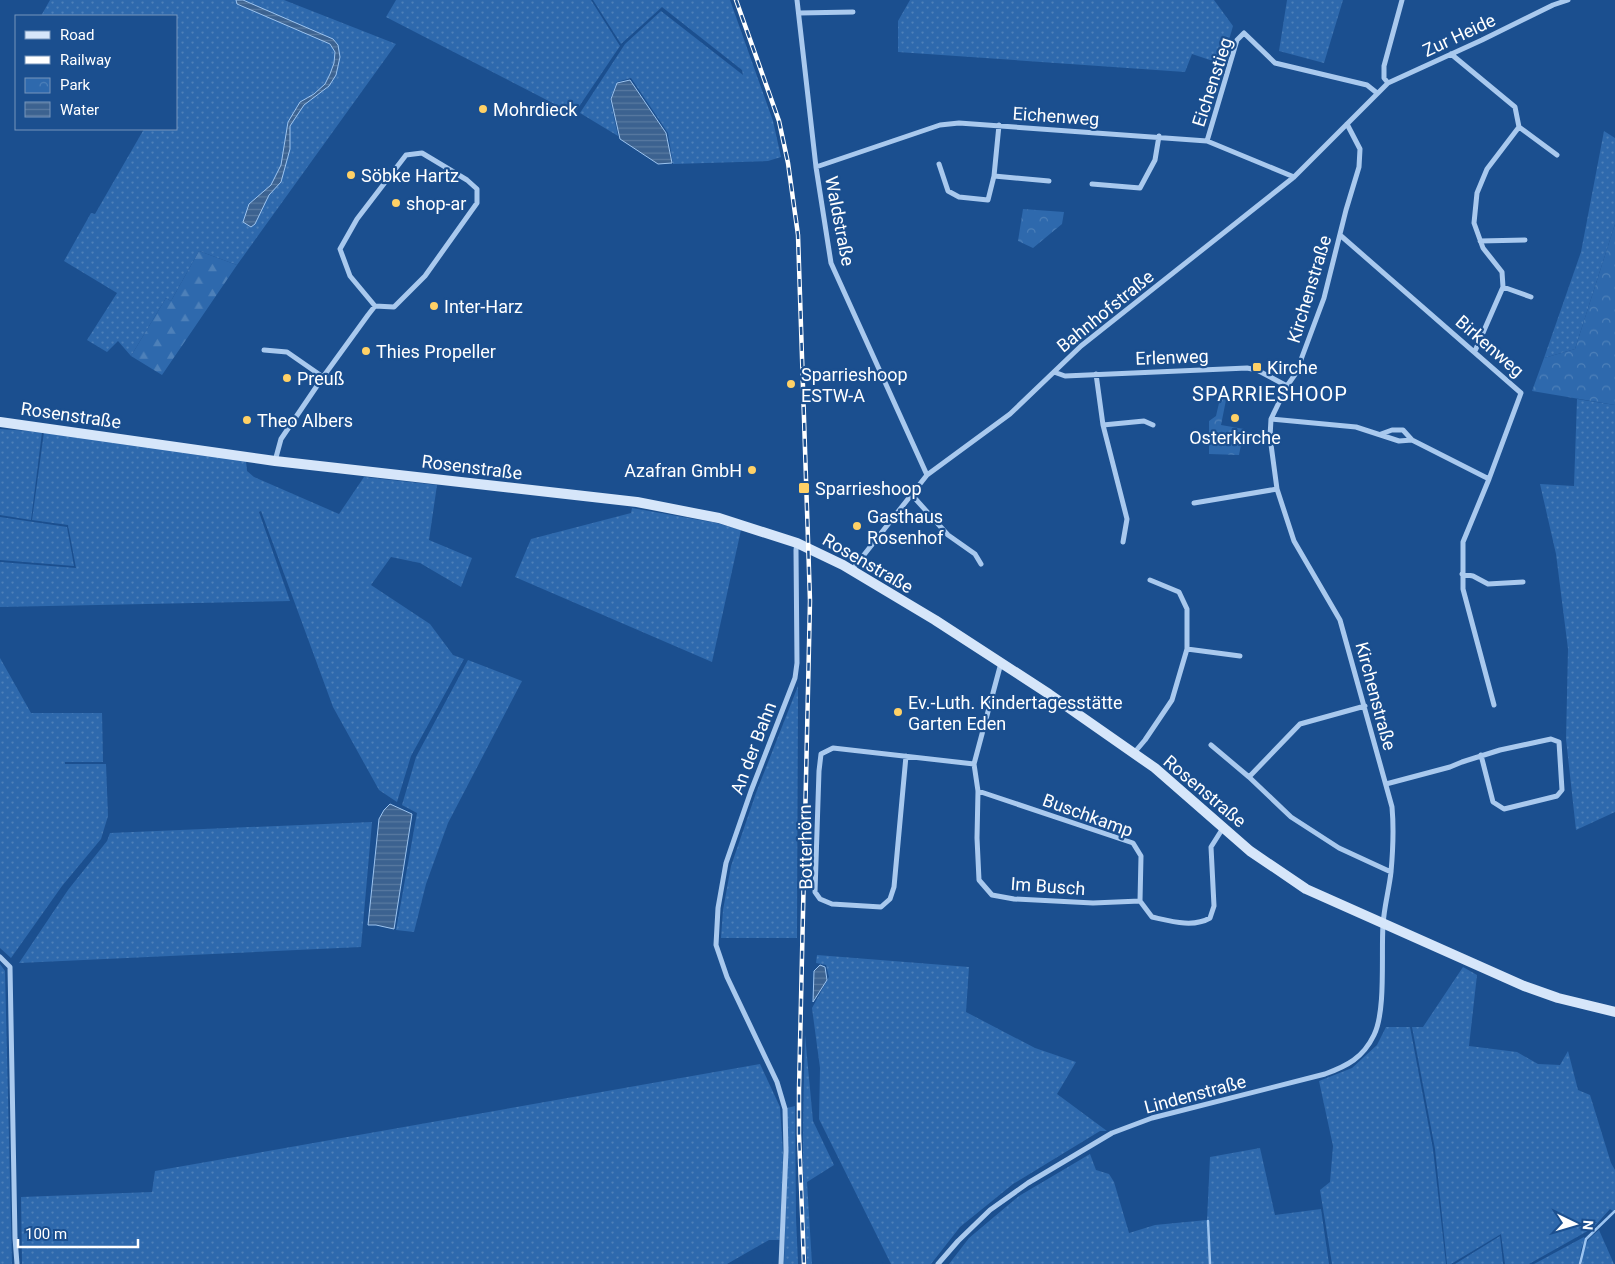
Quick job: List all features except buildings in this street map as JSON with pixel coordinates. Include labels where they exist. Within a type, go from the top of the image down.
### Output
[{"type":"main road","name":"Rosenstraße","points":[[0,422],[275,461],[637,502],[719,518],[797,543],[852,570],[935,620],[1001,663],[1155,768],[1250,850],[1306,889],[1524,986],[1558,998],[1615,1012]]},
{"type":"street","name":"Waldstraße","points":[[797,0],[816,167],[831,263],[927,475]]},
{"type":"street","points":[[1388,83],[1384,78],[1384,66],[1402,0]]},
{"type":"street","name":"Zur Heide","points":[[1388,83],[1553,5],[1568,0]]},
{"type":"street","points":[[799,14],[853,12]]},
{"type":"street","name":"Eichenstieg","points":[[1207,141],[1237,40],[1244,33],[1275,63],[1367,85],[1377,93]]},
{"type":"street","points":[[1451,54],[1515,107],[1519,127],[1557,155]]},
{"type":"street","name":"Bahnhofstraße","points":[[852,570],[927,475],[1010,414],[1081,346],[1294,177],[1388,83]]},
{"type":"street","name":"Eichenweg","points":[[816,167],[940,126],[959,123],[1159,136],[1207,141],[1294,177]]},
{"type":"street","name":"Kirchenstraße","points":[[1347,124],[1360,148],[1359,167],[1324,298],[1296,373],[1287,386],[1271,419],[1270,437],[1277,489],[1294,541],[1340,620],[1392,807],[1394,830],[1391,872],[1383,923]]},
{"type":"street","points":[[938,164],[948,191],[958,197],[988,200],[994,176],[999,126]]},
{"type":"street","points":[[1475,351],[1503,288],[1502,272],[1483,248],[1474,223],[1477,193],[1487,169],[1519,127]]},
{"type":"street","points":[[1092,184],[1140,188],[1155,160],[1159,136]]},
{"type":"street","points":[[422,153],[467,180],[477,189],[477,203],[425,276],[394,307],[375,306],[350,276],[340,249],[357,219],[406,155],[422,153]]},
{"type":"street","points":[[994,176],[1049,181]]},
{"type":"street","name":"Birkenweg","points":[[1340,235],[1521,392],[1489,479],[1463,542],[1463,589],[1494,705]]},
{"type":"street","points":[[1480,241],[1525,240]]},
{"type":"street","points":[[1503,288],[1531,298]]},
{"type":"street","points":[[275,461],[281,439],[323,376],[375,306]]},
{"type":"street","points":[[264,350],[287,352],[323,376]]},
{"type":"street","name":"Erlenweg","points":[[1054,372],[1065,376],[1247,368],[1257,370],[1287,386]]},
{"type":"street","points":[[1096,374],[1103,425],[1127,519],[1123,542]]},
{"type":"street","points":[[1271,419],[1356,427],[1399,441],[1412,440]]},
{"type":"street","points":[[1103,425],[1144,421],[1153,425]]},
{"type":"street","points":[[1381,434],[1392,430],[1403,430],[1412,440],[1489,479]]},
{"type":"street","points":[[1194,503],[1277,489]]},
{"type":"street","points":[[912,494],[948,535],[974,554],[981,564]]},
{"type":"street","name":"An der Bahn","points":[[781,1264],[786,1151],[785,1109],[777,1082],[727,977],[716,945],[718,908],[726,863],[751,791],[795,678],[797,663],[797,543]]},
{"type":"street","points":[[1462,574],[1472,576],[1488,584],[1523,582]]},
{"type":"street","points":[[1133,753],[1145,740],[1172,700],[1187,649],[1187,609],[1179,592],[1150,580]]},
{"type":"street","points":[[1187,649],[1240,656]]},
{"type":"street","name":"Im Busch","points":[[1001,663],[974,764],[978,791],[977,838],[979,880],[992,895],[1014,900],[1093,903],[1140,901]]},
{"type":"street","points":[[1249,776],[1300,724],[1365,706]]},
{"type":"street","points":[[1386,784],[1450,767],[1481,756],[1500,750],[1551,739],[1559,742],[1562,790],[1557,796],[1504,809],[1493,802],[1481,756]]},
{"type":"street","points":[[1210,745],[1249,776],[1291,817],[1339,848],[1391,872]]},
{"type":"street","name":"Botterhörn","points":[[906,756],[894,887],[890,899],[881,907],[832,904],[820,899],[815,892],[821,754],[833,748],[906,756],[974,764]]},
{"type":"street","name":"Buschkamp","points":[[978,791],[1133,843],[1141,856],[1140,901]]},
{"type":"street","points":[[1140,901],[1152,917],[1181,923],[1210,918],[1214,906],[1211,848],[1224,828]]},
{"type":"street","name":"Lindenstraße","points":[[938,1264],[958,1241],[990,1210],[1028,1183],[1112,1133],[1152,1118],[1325,1074],[1347,1066],[1363,1053],[1375,1035],[1380,1013],[1383,923]]},
{"type":"street","points":[[0,958],[10,967],[14,1238],[17,1264]]},
{"type":"green space","points":[[50,0],[284,0],[396,44],[237,265],[199,251],[171,301],[166,298],[131,356],[118,341],[107,352],[87,340],[117,293],[64,261],[91,213],[95,214],[143,130],[178,130],[178,15],[42,15]]},
{"type":"green space","points":[[396,0],[591,0],[620,46],[574,114],[386,17]]},
{"type":"green space","points":[[593,0],[730,0],[773,121],[781,157],[768,161],[673,164],[668,133],[631,78],[617,82],[610,99],[618,136],[580,113],[625,44],[661,11],[743,75],[742,70],[662,7],[621,44]]},
{"type":"green space","points":[[910,0],[1214,0],[1233,26],[1222,64],[1192,54],[1185,72],[898,52],[898,21]]},
{"type":"green space","points":[[1287,0],[1343,0],[1324,63],[1279,51]]},
{"type":"green space","points":[[1604,131],[1615,138],[1615,224],[1575,349],[1544,358],[1581,252]]},
{"type":"green space","points":[[1023,209],[1064,212],[1062,224],[1033,248],[1018,241]]},
{"type":"green space","points":[[1615,224],[1615,405],[1532,391],[1544,358],[1575,349]]},
{"type":"green space","points":[[199,251],[237,265],[162,375],[131,356],[166,298],[171,301]]},
{"type":"green space","points":[[1222,390],[1228,390],[1221,425],[1244,429],[1239,455],[1209,454],[1209,421],[1216,416]]},
{"type":"green space","points":[[1577,399],[1615,405],[1615,812],[1576,830],[1566,739],[1568,649],[1556,554],[1540,484],[1574,486]]},
{"type":"green space","points":[[0,429],[42,432],[31,520],[0,515]]},
{"type":"green space","points":[[44,432],[246,461],[247,471],[254,477],[339,514],[364,477],[437,485],[429,540],[472,558],[461,587],[420,563],[391,557],[371,585],[430,624],[453,655],[464,659],[411,756],[397,802],[379,790],[333,707],[261,511],[259,512],[290,601],[0,607],[0,562],[76,568],[68,525],[32,520]]},
{"type":"green space","points":[[632,508],[717,523],[741,530],[712,662],[515,577],[531,539],[631,513]]},
{"type":"green space","points":[[0,517],[67,527],[74,566],[0,560]]},
{"type":"green space","points":[[0,658],[31,713],[102,713],[103,762],[65,762],[65,764],[106,764],[108,816],[101,839],[62,886],[11,958],[0,948]]},
{"type":"green space","points":[[468,660],[522,681],[448,823],[426,884],[414,932],[396,930],[417,813],[402,805],[416,757]]},
{"type":"green space","points":[[798,686],[797,938],[721,938],[723,910],[731,866],[756,793]]},
{"type":"green space","points":[[372,822],[361,947],[19,963],[68,890],[107,841],[110,833]]},
{"type":"green space","points":[[817,955],[969,967],[966,1012],[1035,1048],[1076,1062],[1057,1094],[1107,1131],[1100,1131],[1013,1184],[960,1227],[931,1264],[891,1264],[819,1119],[820,1068],[812,1008],[829,977],[826,965],[816,963]]},
{"type":"green space","points":[[0,964],[5,971],[12,1264],[0,1264]]},
{"type":"green space","points":[[1463,967],[1477,975],[1469,1046],[1517,1052],[1538,1064],[1560,1065],[1568,1051],[1578,1090],[1590,1095],[1611,1163],[1615,1170],[1615,1209],[1613,1211],[1610,1209],[1593,1228],[1529,1264],[1505,1264],[1501,1234],[1451,1264],[1447,1264],[1435,1149],[1412,1027],[1423,1027]]},
{"type":"green space","points":[[1386,1027],[1410,1027],[1433,1149],[1446,1264],[1332,1264],[1320,1190],[1330,1182],[1333,1146],[1319,1081],[1352,1068],[1377,1045]]},
{"type":"green space","points":[[805,1035],[813,1121],[834,1165],[807,1182],[812,1264],[807,1264],[803,1178]]},
{"type":"green space","points":[[760,1064],[780,1107],[783,1153],[780,1240],[769,1240],[727,1264],[22,1264],[21,1197],[152,1192],[155,1171]]},
{"type":"green space","points":[[795,1106],[798,1264],[784,1264],[787,1108]]},
{"type":"green space","points":[[1260,1148],[1275,1215],[1321,1209],[1329,1264],[1211,1264],[1209,1220],[1207,1221],[1209,1264],[949,1264],[969,1238],[1019,1196],[1090,1154],[1096,1170],[1109,1174],[1114,1182],[1129,1233],[1155,1225],[1207,1220],[1210,1157]]},
{"type":"green space","points":[[1599,1230],[1614,1264],[1582,1264],[1586,1245]]},
{"type":"green space","points":[[1500,1236],[1503,1264],[1455,1264]]},
{"type":"green space","points":[[1584,1237],[1579,1264],[1534,1264]]},
{"type":"water","points":[[236,0],[243,0],[333,39],[338,45],[340,57],[336,75],[329,86],[304,105],[290,126],[290,149],[281,182],[269,195],[255,224],[251,227],[243,222],[249,204],[271,185],[281,165],[288,122],[300,102],[314,94],[325,84],[334,63],[335,52],[330,44],[237,4]]},
{"type":"water","points":[[630,80],[666,133],[672,163],[658,164],[620,139],[611,99],[617,83]]},
{"type":"water","points":[[390,804],[412,814],[394,929],[368,925],[379,819]]},
{"type":"water","points":[[820,965],[825,967],[827,980],[813,1002],[814,971]]},
{"type":"waterway","points":[[1580,1264],[1586,1239],[1615,1211]]},
{"type":"waterway","points":[[1208,1221],[1210,1264]]},
{"type":"railway","points":[[736,0],[779,121],[788,163],[798,235],[810,601],[799,1090],[804,1264]]},
{"type":"place","name":"Mohrdieck","points":[[483,109]]},
{"type":"place","name":"Söbke Hartz","points":[[351,175]]},
{"type":"place","name":"shop-ar","points":[[396,203]]},
{"type":"place","name":"Inter-Harz","points":[[434,306]]},
{"type":"place","name":"Thies Propeller","points":[[366,351]]},
{"type":"place","name":"Kirche","points":[[1257,367]]},
{"type":"place","name":"Preuß","points":[[287,378]]},
{"type":"place","name":"Sparrieshoop ESTW-A","points":[[791,384]]},
{"type":"place","name":"Osterkirche","points":[[1235,418]]},
{"type":"place","name":"Theo Albers","points":[[247,420]]},
{"type":"place","name":"Azafran GmbH","points":[[752,470]]},
{"type":"place","name":"Sparrieshoop","points":[[804,488]]},
{"type":"place","name":"Gasthaus Rosenhof","points":[[857,526]]},
{"type":"place","name":"Ev.-Luth. Kindertagesstätte Garten Eden","points":[[898,712]]},
{"type":"district","name":"SPARRIESHOOP","points":[[1270,394]]}]
